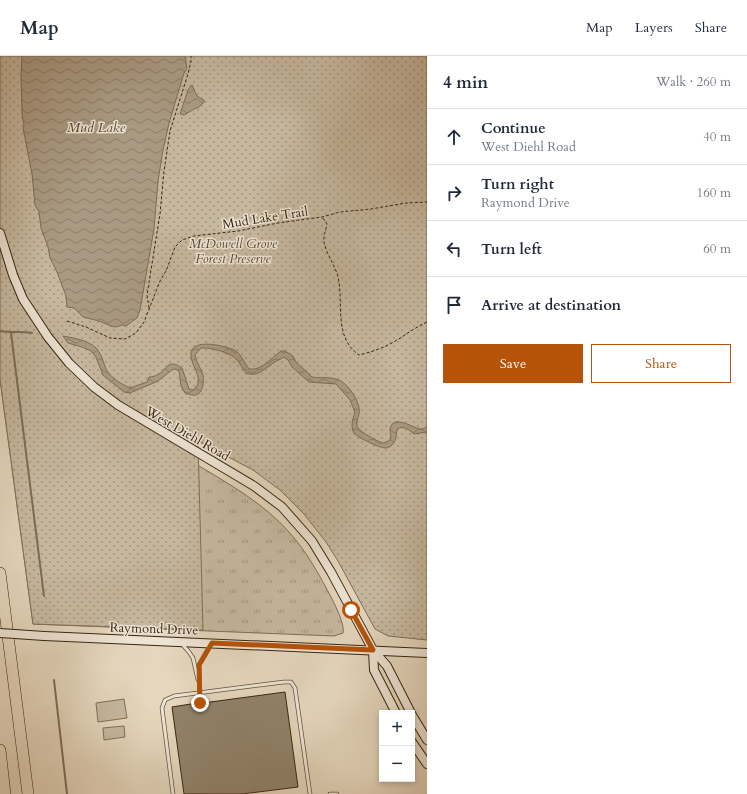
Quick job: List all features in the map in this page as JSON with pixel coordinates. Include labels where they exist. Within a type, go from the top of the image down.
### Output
[{"type":"highway","points":[[0,573],[28,794]]},
{"type":"highway","points":[[0,750],[5,794]]},
{"type":"street","name":"West Diehl Road","points":[[0,233],[13,275],[24,298],[48,337],[69,363],[94,387],[118,405],[254,486],[282,507],[304,531],[323,557],[373,650],[387,666],[409,710]]},
{"type":"street","name":"Raymond Drive","points":[[0,634],[427,653]]},
{"type":"street","name":"West Diehl Road","points":[[373,650],[374,670],[394,710]]},
{"type":"street","name":"West Diehl Road","points":[[415,720],[427,740]]},
{"type":"street","points":[[415,746],[427,764]]},
{"type":"lane","points":[[180,642],[193,658],[199,687]]},
{"type":"lane","points":[[200,703],[199,665],[212,643]]},
{"type":"lane","points":[[172,794],[162,708],[165,700],[174,696],[284,682],[291,682],[295,688],[310,794]]},
{"type":"lane","points":[[330,794],[337,794]]},
{"type":"path","points":[[150,309],[147,295],[160,214],[170,131],[188,74],[191,56]]},
{"type":"path","name":"Mud Lake Trail","points":[[67,321],[86,327],[110,338],[125,338],[136,333],[144,322],[150,309],[175,247],[182,240],[194,236],[238,231],[278,223],[322,217],[340,212],[371,210],[406,202],[427,202]]},
{"type":"path","points":[[322,217],[327,224],[324,243],[338,276],[343,333],[346,342],[352,350],[359,355],[370,353],[397,341],[412,329],[427,322]]},
{"type":"green space","name":"McDowell Grove Forest Preserve","points":[[0,56],[427,56],[427,640],[388,636],[375,629],[338,561],[326,542],[304,514],[280,490],[253,470],[198,441],[203,630],[33,624],[0,379]]},
{"type":"green space","points":[[0,264],[199,466],[258,504],[289,532],[318,573],[340,616],[343,625],[343,633],[334,636],[33,624],[0,379]]},
{"type":"green space","points":[[124,699],[127,718],[98,722],[96,703]]},
{"type":"green space","points":[[124,726],[125,737],[104,740],[103,728]]},
{"type":"water","name":"Mud Lake","points":[[22,56],[185,56],[187,69],[184,73],[169,123],[163,150],[158,181],[154,229],[140,310],[137,318],[126,326],[111,326],[83,317],[74,308],[67,307],[66,296],[50,258],[48,247],[41,228],[39,212],[35,205],[32,174],[23,128],[21,74]]},
{"type":"water","points":[[192,85],[197,96],[205,101],[198,108],[184,115],[180,114],[188,90]]},
{"type":"water","points":[[63,336],[93,345],[100,353],[109,374],[117,381],[130,388],[147,382],[149,377],[158,375],[169,365],[174,364],[182,368],[189,389],[193,390],[197,386],[198,376],[191,355],[192,350],[200,345],[212,344],[236,351],[249,369],[262,366],[281,351],[285,351],[293,356],[296,362],[312,377],[333,378],[345,384],[353,394],[359,406],[357,426],[364,433],[385,443],[391,439],[390,427],[393,423],[397,422],[405,423],[421,429],[427,426],[427,432],[414,434],[406,428],[397,429],[396,438],[393,444],[386,448],[382,448],[364,440],[353,431],[352,425],[355,412],[350,400],[336,384],[309,382],[292,367],[288,360],[284,357],[259,373],[250,374],[243,370],[231,355],[215,350],[201,348],[195,355],[203,377],[202,389],[197,395],[185,393],[181,386],[179,371],[175,369],[158,381],[130,393],[124,392],[103,375],[96,357],[91,351],[68,343]]},
{"type":"building","points":[[285,692],[298,787],[242,794],[184,794],[172,707],[197,703],[200,706],[203,703]]},
{"type":"waterway","points":[[0,331],[32,333]]},
{"type":"waterway","points":[[11,333],[44,596]]},
{"type":"waterway","points":[[54,680],[67,794]]},
{"type":"route","points":[[200,703],[199,665],[212,643],[373,650],[351,610]]}]
